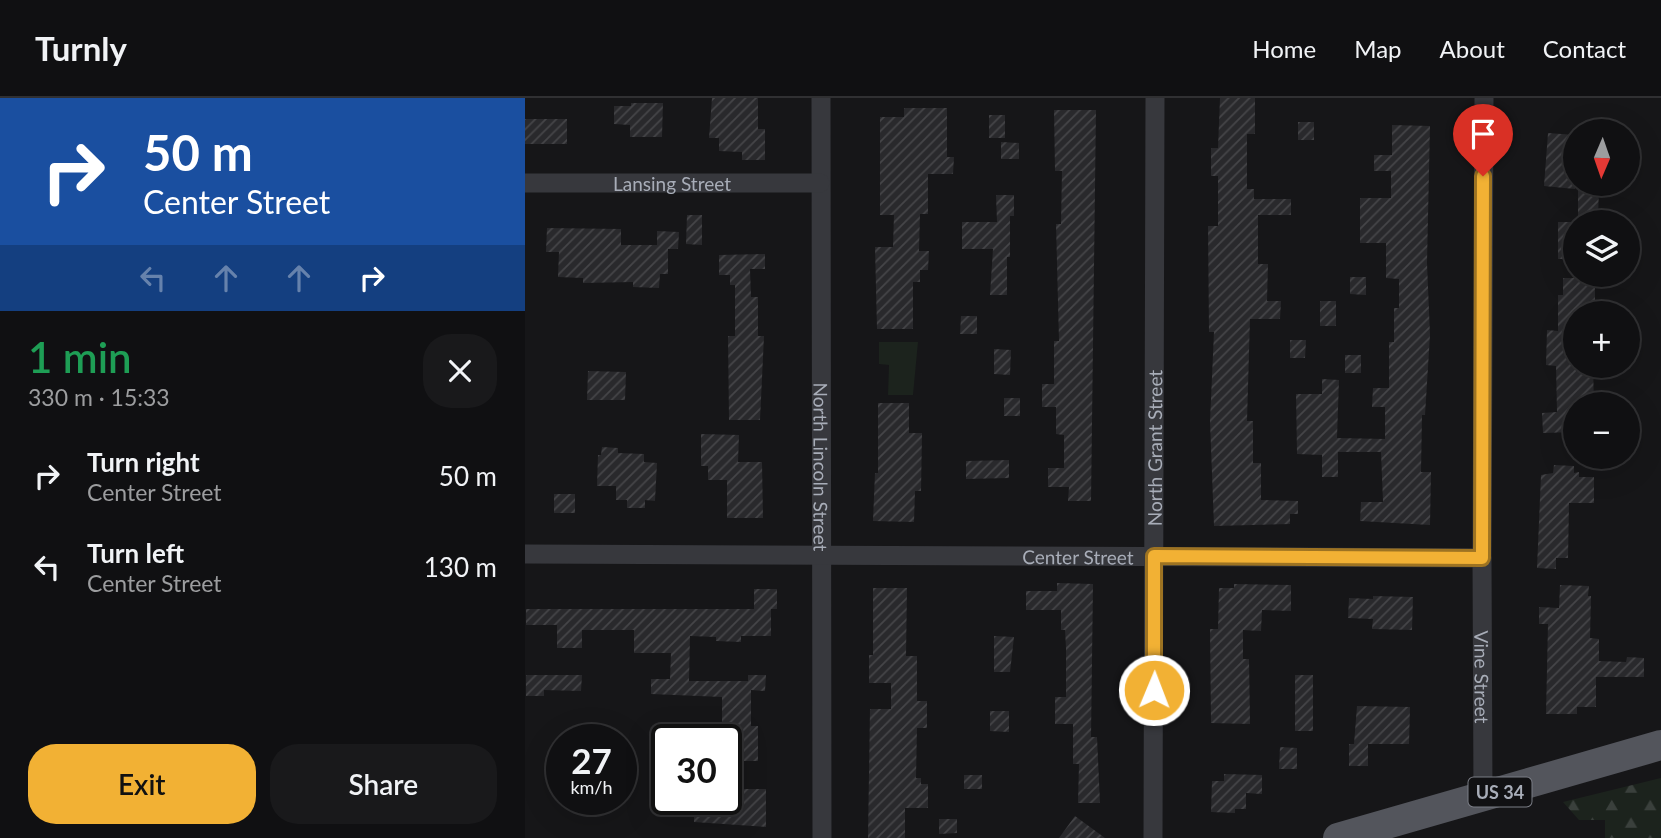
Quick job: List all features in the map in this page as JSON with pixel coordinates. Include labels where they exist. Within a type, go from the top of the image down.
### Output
[{"type":"main road","name":"US 34","points":[[1338,838],[1661,745]]},
{"type":"street","name":"North Lincoln Street","points":[[821,98],[822,838]]},
{"type":"street","name":"North Grant Street","points":[[1153,838],[1155,98]]},
{"type":"street","points":[[1482,558],[1483,98]]},
{"type":"street","name":"Lansing Street","points":[[525,183],[820,183]]},
{"type":"street","name":"Center Street","points":[[525,554],[1482,558]]},
{"type":"street","name":"Vine Street","points":[[1482,558],[1483,797]]},
{"type":"green space","points":[[879,342],[918,342],[913,395],[888,395],[889,365],[879,364]]},
{"type":"green space","points":[[1661,778],[1661,838],[1605,838],[1605,820],[1579,820],[1563,802]]},
{"type":"building","points":[[712,98],[758,98],[758,129],[765,129],[765,160],[742,160],[742,152],[719,151],[719,138],[709,138]]},
{"type":"building","points":[[1220,98],[1255,98],[1255,134],[1247,134],[1247,189],[1254,189],[1254,199],[1291,199],[1291,215],[1258,215],[1258,264],[1268,264],[1267,301],[1281,301],[1280,319],[1250,319],[1247,421],[1253,421],[1253,463],[1261,463],[1261,500],[1298,501],[1298,514],[1290,514],[1290,524],[1214,526],[1210,421],[1214,332],[1209,332],[1208,226],[1218,226],[1218,176],[1211,176],[1211,148],[1218,148]]},
{"type":"building","points":[[631,103],[663,103],[662,137],[630,137],[630,125],[614,124],[614,106],[631,106]]},
{"type":"building","points":[[904,108],[947,108],[947,157],[954,157],[953,174],[928,174],[928,214],[920,214],[919,251],[929,251],[928,270],[920,270],[920,282],[913,282],[913,329],[877,329],[875,247],[893,247],[894,215],[880,215],[880,117],[904,117]]},
{"type":"building","points":[[1054,110],[1096,110],[1091,501],[1068,501],[1069,487],[1048,487],[1048,468],[1064,468],[1064,435],[1056,434],[1056,407],[1042,407],[1042,384],[1054,384],[1054,341],[1059,341],[1056,224],[1061,224],[1062,171],[1055,171]]},
{"type":"building","points":[[989,115],[1005,115],[1005,138],[989,138]]},
{"type":"building","points":[[525,119],[567,119],[567,144],[525,144]]},
{"type":"building","points":[[1298,122],[1314,122],[1314,140],[1298,140]]},
{"type":"building","points":[[1392,125],[1430,126],[1427,263],[1430,335],[1425,415],[1422,415],[1421,472],[1431,472],[1430,525],[1360,521],[1361,502],[1383,502],[1381,452],[1338,452],[1338,477],[1322,477],[1322,455],[1297,454],[1296,394],[1322,394],[1322,379],[1339,380],[1337,438],[1385,439],[1385,407],[1372,407],[1373,388],[1389,388],[1389,342],[1394,342],[1394,308],[1399,308],[1399,279],[1386,278],[1386,243],[1360,243],[1360,198],[1391,198],[1391,171],[1374,171],[1374,155],[1392,155]]},
{"type":"building","points":[[1548,133],[1563,134],[1563,188],[1544,186]]},
{"type":"building","points":[[1001,142],[1019,143],[1019,159],[1001,159]]},
{"type":"building","points":[[996,195],[1014,195],[1014,216],[1010,216],[1010,257],[1007,257],[1007,295],[990,295],[993,249],[962,249],[962,222],[997,222]]},
{"type":"building","points":[[1578,196],[1599,196],[1598,210],[1578,210]]},
{"type":"building","points":[[687,215],[702,215],[702,245],[686,244]]},
{"type":"building","points":[[1558,222],[1563,222],[1563,259],[1558,259]]},
{"type":"building","points":[[547,228],[621,229],[621,245],[657,245],[657,231],[679,232],[678,249],[668,249],[668,274],[660,274],[659,288],[633,287],[633,282],[583,283],[583,278],[558,277],[559,252],[546,252]]},
{"type":"building","points":[[765,254],[765,269],[750,269],[751,297],[758,297],[758,336],[764,336],[760,420],[729,420],[728,336],[735,336],[735,285],[730,285],[730,275],[719,275],[719,255]]},
{"type":"building","points":[[1350,277],[1366,277],[1366,295],[1350,294]]},
{"type":"building","points":[[1563,287],[1595,287],[1595,301],[1563,301],[1563,378],[1593,378],[1594,392],[1563,392],[1563,432],[1543,433],[1542,413],[1557,412],[1556,366],[1546,365],[1547,330],[1558,331],[1558,295],[1563,295]]},
{"type":"building","points":[[1320,301],[1336,301],[1336,326],[1320,326]]},
{"type":"building","points":[[961,316],[977,316],[977,334],[960,334]]},
{"type":"building","points":[[1290,340],[1306,340],[1305,358],[1290,358]]},
{"type":"building","points":[[994,349],[1011,350],[1010,375],[994,374]]},
{"type":"building","points":[[1345,355],[1361,355],[1361,373],[1345,373]]},
{"type":"building","points":[[588,371],[626,372],[625,400],[587,400]]},
{"type":"building","points":[[1004,398],[1020,398],[1020,416],[1004,416]]},
{"type":"building","points":[[878,403],[909,403],[909,433],[922,433],[921,491],[915,491],[914,522],[873,521],[875,473],[878,473]]},
{"type":"building","points":[[701,434],[739,435],[738,462],[762,462],[763,518],[727,518],[727,480],[708,480],[708,466],[701,466]]},
{"type":"building","points":[[602,447],[618,448],[618,453],[644,454],[644,462],[657,463],[655,501],[645,500],[645,508],[627,508],[627,500],[616,500],[616,486],[597,486],[598,455],[601,455]]},
{"type":"building","points":[[1009,460],[1009,478],[966,479],[966,461]]},
{"type":"building","points":[[1554,465],[1563,465],[1563,469],[1579,472],[1579,477],[1594,477],[1594,503],[1569,503],[1568,558],[1556,558],[1556,569],[1537,568],[1541,475],[1553,473]]},
{"type":"building","points":[[554,494],[575,494],[575,513],[554,513]]},
{"type":"building","points":[[1057,583],[1093,584],[1091,737],[1097,737],[1100,803],[1078,803],[1079,764],[1073,764],[1073,724],[1055,724],[1055,697],[1066,697],[1065,630],[1061,630],[1061,610],[1026,610],[1026,591],[1057,591]]},
{"type":"building","points":[[1234,584],[1291,585],[1291,611],[1262,610],[1261,631],[1243,630],[1243,659],[1249,659],[1250,724],[1211,723],[1210,629],[1218,629],[1219,588],[1234,588]]},
{"type":"building","points":[[1560,585],[1589,586],[1590,638],[1599,639],[1599,661],[1626,662],[1627,657],[1644,658],[1644,677],[1596,677],[1596,707],[1577,707],[1577,714],[1546,714],[1548,624],[1539,624],[1539,607],[1559,608]]},
{"type":"building","points":[[873,588],[907,588],[906,656],[917,656],[917,701],[927,701],[927,728],[917,728],[916,778],[921,778],[921,784],[928,784],[928,808],[905,808],[905,838],[868,838],[870,709],[891,709],[891,683],[869,683],[869,655],[873,655]]},
{"type":"building","points":[[754,589],[777,589],[777,609],[771,609],[771,636],[741,636],[741,642],[690,636],[689,681],[748,681],[748,675],[766,675],[765,691],[751,690],[751,726],[758,726],[758,761],[742,761],[742,724],[722,724],[722,697],[651,694],[651,679],[670,679],[671,653],[634,653],[634,630],[582,630],[582,648],[557,648],[557,625],[526,625],[526,609],[754,609]]},
{"type":"building","points":[[1373,596],[1413,597],[1412,630],[1372,629],[1373,619],[1348,618],[1349,598],[1373,599]]},
{"type":"building","points":[[994,636],[1014,637],[1010,672],[994,672]]},
{"type":"building","points":[[526,675],[582,675],[581,691],[544,690],[544,696],[526,696]]},
{"type":"building","points":[[1295,675],[1313,675],[1313,731],[1295,731]]},
{"type":"building","points":[[1357,706],[1410,707],[1409,744],[1368,744],[1368,766],[1349,766],[1349,744],[1354,744]]},
{"type":"building","points":[[990,711],[1009,711],[1009,732],[990,731]]},
{"type":"building","points":[[1280,747],[1297,748],[1297,769],[1279,769]]},
{"type":"building","points":[[1224,774],[1262,775],[1262,794],[1246,793],[1246,809],[1235,809],[1235,813],[1211,812],[1212,781],[1224,781]]},
{"type":"building","points":[[964,775],[982,775],[982,789],[964,789]]},
{"type":"building","points":[[742,789],[766,789],[766,827],[694,822],[694,815],[742,815]]},
{"type":"building","points":[[1075,816],[1105,838],[1059,838]]},
{"type":"building","points":[[939,819],[957,819],[957,833],[939,834]]},
{"type":"route","points":[[1154,690],[1154,556],[1482,558],[1483,176]]}]
